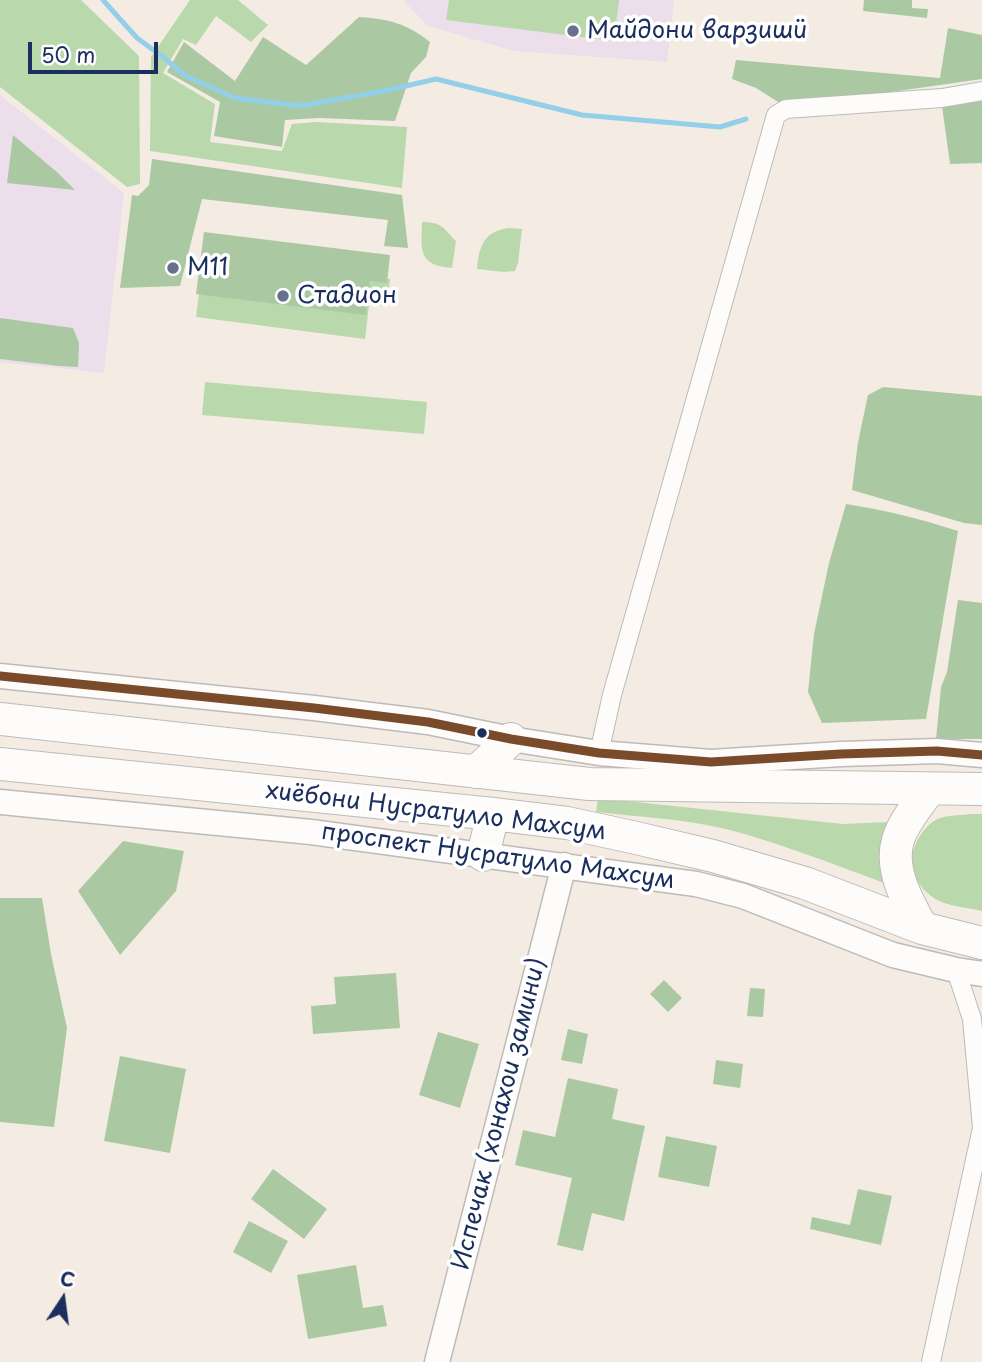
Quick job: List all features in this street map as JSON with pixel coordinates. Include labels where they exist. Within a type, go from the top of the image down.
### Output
[{"type":"highway","name":"хиёбони Нусратулло Махсум","points":[[0,719],[589,784],[982,789]]},
{"type":"highway","points":[[476,772],[511,739]]},
{"type":"highway","name":"хиёбони Нусратулло Махсум","points":[[0,764],[567,824],[713,856],[805,883],[922,928],[982,943]]},
{"type":"highway","points":[[922,928],[901,885],[896,860],[898,840],[915,807],[930,789]]},
{"type":"highway","points":[[483,855],[492,814]]},
{"type":"street","points":[[599,753],[612,695],[776,115],[786,109],[942,98],[982,92]]},
{"type":"street","points":[[0,676],[428,722],[599,753],[711,762],[937,751],[982,755]]},
{"type":"street","name":"проспект Нусратулло Махсум","points":[[0,802],[311,832],[696,884],[743,896],[893,955],[982,974]]},
{"type":"street","name":"Испечак (хонахои замини)","points":[[437,1362],[564,866]]},
{"type":"street","points":[[931,1362],[982,1128],[972,1018],[956,970]]},
{"type":"shaded area","points":[[403,0],[674,0],[667,62],[514,51],[428,26]]},
{"type":"shaded area","points":[[0,95],[124,193],[104,373],[0,362]]},
{"type":"green space","points":[[0,0],[81,0],[139,56],[140,184],[127,187],[0,87]]},
{"type":"green space","points":[[190,0],[238,0],[268,25],[251,42],[216,16],[196,45],[183,39],[163,73],[215,104],[210,142],[282,151],[292,124],[317,122],[407,127],[402,188],[150,151],[151,57]]},
{"type":"green space","name":"Майдони варзишӣ","points":[[449,0],[619,0],[614,41],[446,20]]},
{"type":"green space","points":[[864,0],[912,0],[912,8],[928,9],[927,18],[863,11]]},
{"type":"green space","points":[[359,17],[396,23],[413,30],[430,42],[426,57],[411,73],[395,121],[319,118],[285,120],[282,147],[214,136],[220,102],[167,72],[184,42],[235,81],[263,37],[306,65]]},
{"type":"green space","points":[[948,28],[982,35],[982,79],[786,107],[756,88],[732,79],[736,60],[940,78]]},
{"type":"green space","points":[[982,98],[982,163],[950,164],[942,106]]},
{"type":"green space","points":[[13,135],[58,173],[75,190],[7,183]]},
{"type":"green space","points":[[152,159],[402,195],[408,248],[384,246],[388,220],[202,199],[180,286],[120,288],[132,195],[138,196],[149,185]]},
{"type":"green space","points":[[422,222],[438,225],[456,241],[452,268],[427,260],[422,249]]},
{"type":"green space","points":[[509,228],[522,229],[515,271],[477,269],[484,241],[494,232]]},
{"type":"green space","points":[[204,232],[390,255],[387,283],[370,281],[366,315],[196,294]]},
{"type":"green space","points":[[204,256],[390,279],[387,306],[369,305],[365,339],[196,317]]},
{"type":"green space","points":[[0,318],[73,328],[79,343],[78,367],[0,359]]},
{"type":"green space","points":[[205,382],[427,402],[424,434],[202,415]]},
{"type":"green space","points":[[883,387],[982,396],[982,525],[964,523],[852,490],[868,395]]},
{"type":"green space","points":[[846,504],[903,515],[958,531],[926,719],[822,723],[808,692],[814,634],[829,563]]},
{"type":"green space","points":[[958,600],[982,603],[982,739],[936,739],[941,687],[947,672]]},
{"type":"green space","points":[[598,798],[843,824],[890,822],[879,864],[884,883],[730,830],[680,821],[596,812]]},
{"type":"green space","points":[[982,814],[982,911],[944,903],[927,893],[916,878],[912,860],[917,841],[936,819]]},
{"type":"green space","points":[[123,841],[184,851],[176,891],[120,955],[78,891]]},
{"type":"green space","points":[[0,898],[42,898],[67,1028],[54,1127],[0,1122]]},
{"type":"green space","points":[[396,973],[400,1028],[313,1034],[311,1006],[336,1004],[334,977]]},
{"type":"green space","points":[[664,980],[682,998],[668,1012],[650,994]]},
{"type":"green space","points":[[750,988],[765,989],[763,1017],[747,1016]]},
{"type":"green space","points":[[568,1029],[588,1034],[582,1064],[561,1060]]},
{"type":"green space","points":[[438,1032],[479,1044],[460,1108],[419,1095]]},
{"type":"green space","points":[[120,1056],[186,1069],[170,1153],[104,1141]]},
{"type":"green space","points":[[716,1060],[743,1064],[740,1088],[713,1084]]},
{"type":"green space","points":[[568,1078],[618,1089],[612,1119],[645,1126],[624,1221],[592,1213],[583,1251],[557,1245],[572,1178],[515,1165],[523,1130],[555,1137]]},
{"type":"green space","points":[[666,1136],[717,1146],[709,1187],[658,1177]]},
{"type":"green space","points":[[273,1169],[327,1209],[304,1239],[251,1199]]},
{"type":"green space","points":[[858,1189],[892,1196],[881,1245],[810,1229],[812,1217],[850,1225]]},
{"type":"green space","points":[[249,1221],[288,1241],[271,1273],[233,1252]]},
{"type":"green space","points":[[356,1265],[363,1308],[383,1305],[387,1326],[308,1339],[297,1275]]},
{"type":"waterway","points":[[103,0],[137,38],[184,75],[235,98],[300,106],[436,79],[582,115],[720,127],[746,119]]},
{"type":"transit line","points":[[0,676],[428,722],[599,753],[711,762],[937,751],[982,755]]},
{"type":"place","name":"Майдони варзишӣ","points":[[573,31]]},
{"type":"place","name":"M11","points":[[173,268]]},
{"type":"place","name":"Стадион","points":[[283,296]]}]
